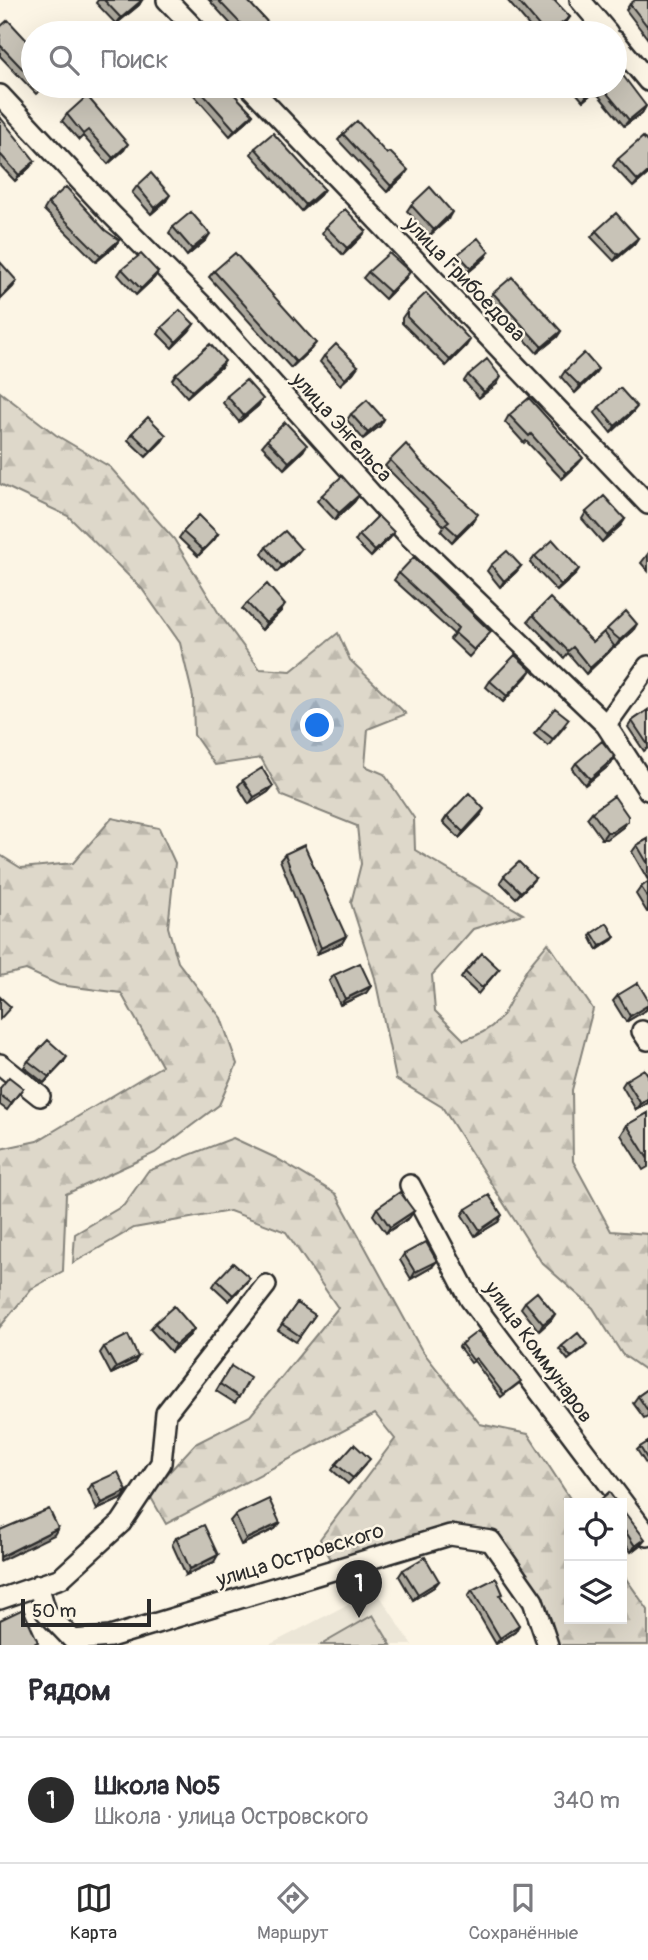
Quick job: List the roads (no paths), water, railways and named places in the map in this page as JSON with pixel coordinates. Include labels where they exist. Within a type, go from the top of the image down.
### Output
[{"type":"street","points":[[167,0],[187,21]]},
{"type":"street","points":[[580,0],[598,21]]},
{"type":"street","points":[[627,56],[648,81]]},
{"type":"street","name":"улица Энгельса","points":[[0,95],[111,214],[204,307],[409,536],[606,725],[648,790]]},
{"type":"street","name":"улица Грибоедова","points":[[260,98],[648,504]]},
{"type":"street","points":[[606,725],[648,666]]},
{"type":"street","points":[[0,1064],[40,1096]]},
{"type":"street","name":"улица Коммунаров","points":[[410,1185],[470,1299],[648,1536]]},
{"type":"street","points":[[0,1598],[61,1578],[121,1524],[161,1463],[166,1413],[266,1284]]},
{"type":"street","name":"улица Островского","points":[[38,1585],[46,1612],[73,1640],[110,1637],[450,1535],[491,1542],[533,1601],[548,1645]]},
{"type":"place","name":"Школа №5","points":[[359,1618]]}]
